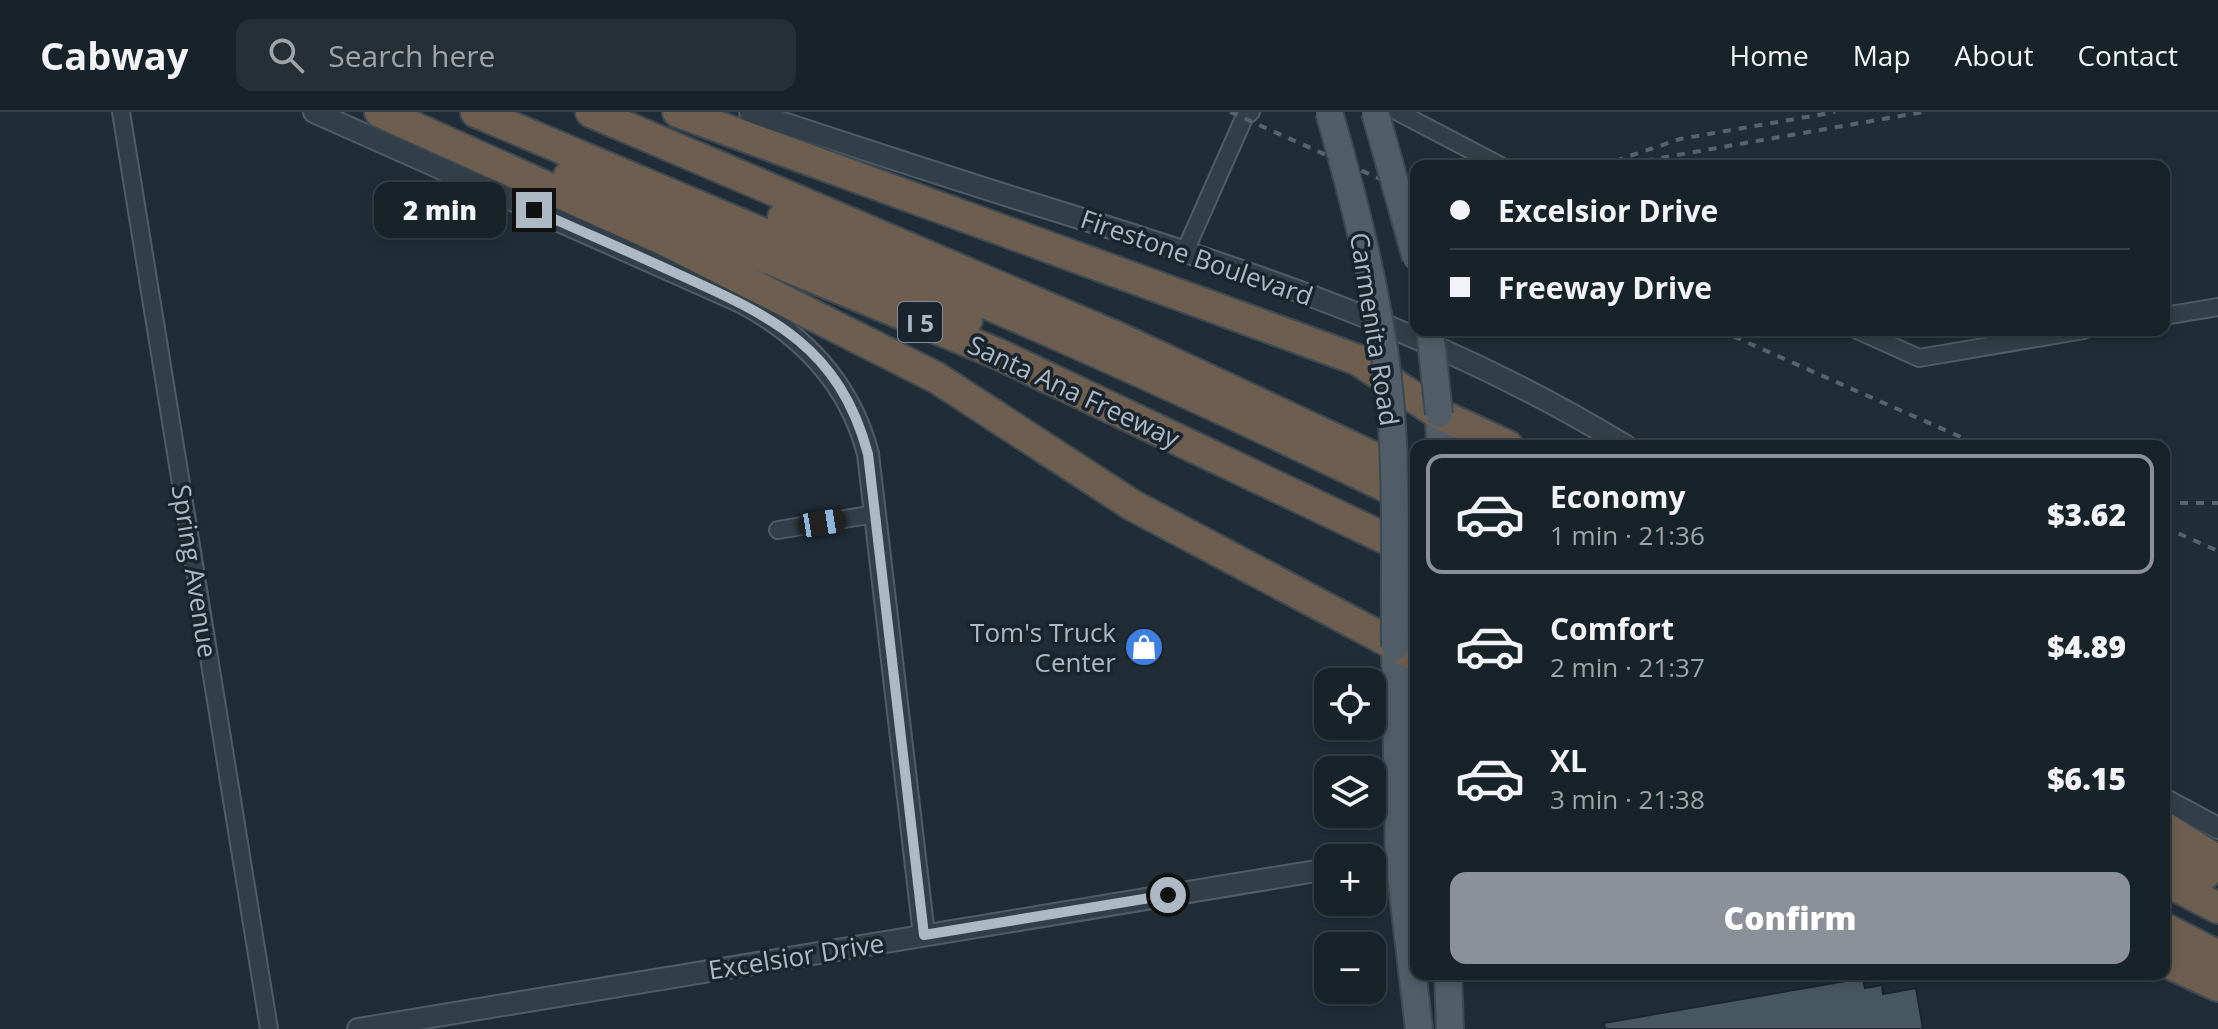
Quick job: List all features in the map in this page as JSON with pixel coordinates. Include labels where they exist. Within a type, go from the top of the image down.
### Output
[{"type":"highway","points":[[380,112],[662,239],[937,378],[1122,499],[1405,651]]},
{"type":"highway","name":"Santa Ana Freeway","points":[[415,112],[998,354],[1410,550]]},
{"type":"highway","points":[[476,112],[924,301],[1410,527]]},
{"type":"highway","points":[[527,112],[941,282],[1410,498]]},
{"type":"highway","name":"I 5","points":[[591,112],[1121,339],[1410,474]]},
{"type":"highway","points":[[678,112],[1358,360],[1439,414],[1495,440]]},
{"type":"highway","points":[[2170,831],[2218,861]]},
{"type":"highway","points":[[2170,857],[2218,880]]},
{"type":"highway","points":[[2170,883],[2218,908]]},
{"type":"highway","points":[[2170,908],[2218,933]]},
{"type":"highway","points":[[2170,931],[2218,956]]},
{"type":"highway","points":[[2170,964],[2218,986]]},
{"type":"main road","name":"Carmenita Road","points":[[1329,112],[1358,216],[1388,380],[1405,651],[1396,722],[1410,890]]},
{"type":"main road","name":"Carmenita Road","points":[[1375,112],[1410,237]]},
{"type":"main road","name":"Carmenita Road","points":[[1431,336],[1440,440]]},
{"type":"main road","name":"Carmenita Road","points":[[1416,980],[1419,1029]]},
{"type":"main road","points":[[1448,980],[1450,1029]]},
{"type":"street","name":"Spring Avenue","points":[[121,112],[269,1029]]},
{"type":"street","points":[[314,112],[771,318],[810,349],[849,405],[868,454],[924,935]]},
{"type":"street","name":"Firestone Boulevard","points":[[750,112],[1186,249],[1410,336]]},
{"type":"street","points":[[1186,249],[1244,118],[1251,112]]},
{"type":"street","points":[[1398,112],[1418,116],[1491,160]]},
{"type":"street","points":[[2170,315],[2218,307]]},
{"type":"street","name":"Firestone Boulevard","points":[[1411,336],[1466,361],[1615,440]]},
{"type":"street","points":[[1870,336],[1919,358],[2049,336]]},
{"type":"street","points":[[778,530],[875,514]]},
{"type":"street","points":[[2170,802],[2218,828]]},
{"type":"street","points":[[1386,861],[1408,859]]},
{"type":"street","name":"Excelsior Drive","points":[[358,1029],[1314,871]]},
{"type":"building","points":[[1863,980],[1865,988],[1882,985],[1883,994],[1916,988],[1923,1029],[1605,1029],[1604,1023]]},
{"type":"railway","points":[[1230,112],[1410,192]]},
{"type":"railway","points":[[1618,160],[1680,139],[1835,112]]},
{"type":"railway","points":[[1648,160],[1923,112]]},
{"type":"railway","points":[[1733,336],[1967,440]]},
{"type":"railway","points":[[2170,503],[2218,503]]},
{"type":"railway","points":[[2170,530],[2218,551]]},
{"type":"place","name":"Tom's Truck Center","points":[[1144,647]]},
{"type":"route","points":[[534,210],[771,318],[810,349],[838,385],[849,405],[868,454],[906,804],[924,935],[1168,895]]}]
